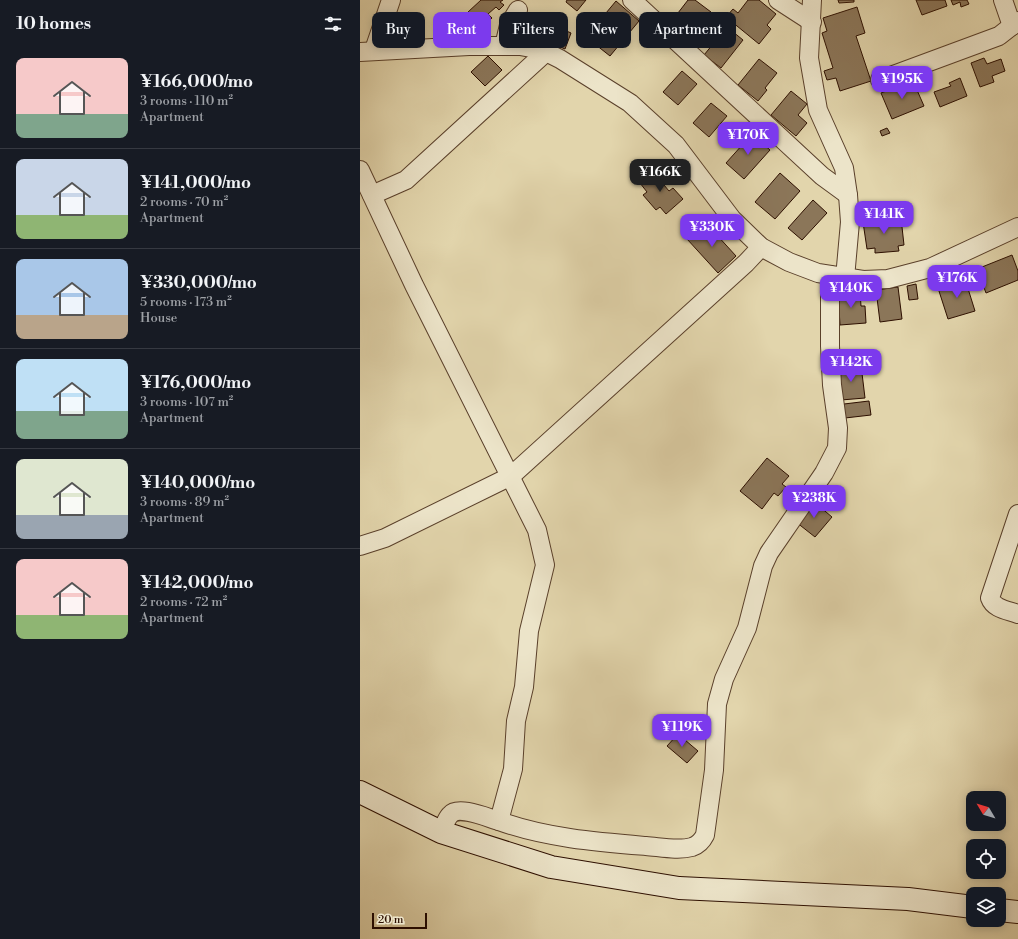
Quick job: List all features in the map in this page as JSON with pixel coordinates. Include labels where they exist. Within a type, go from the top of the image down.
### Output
[{"type":"street","points":[[391,0],[367,51],[499,46]]},
{"type":"street","points":[[632,0],[822,176],[848,195]]},
{"type":"street","points":[[778,0],[812,22]]},
{"type":"street","points":[[441,832],[450,815],[454,811],[461,810],[551,836],[622,844],[674,848],[691,847],[702,841],[705,835],[714,770],[717,704],[724,679],[747,628],[762,566],[769,553],[824,473],[837,448],[838,428],[832,385],[830,346],[838,276],[850,222],[844,168],[818,110],[809,58],[812,0]]},
{"type":"street","points":[[880,80],[999,36],[1015,24],[1003,0]]},
{"type":"street","points":[[529,48],[546,52],[577,69],[630,103],[676,145],[732,219],[760,247],[789,262],[818,273],[863,280],[888,279],[930,268],[1018,227]]},
{"type":"street","points":[[372,195],[406,180],[546,52]]},
{"type":"street","points":[[360,170],[421,299],[537,530],[545,565],[529,631],[524,687],[516,721],[513,769],[499,821]]},
{"type":"street","points":[[360,546],[385,538],[510,476],[746,263],[760,247]]},
{"type":"street","points":[[1018,514],[990,598],[992,603],[997,607],[1018,614]]},
{"type":"street","points":[[360,792],[441,832],[551,867],[679,888],[908,899],[966,906]]},
{"type":"street","points":[[1006,911],[1018,912]]},
{"type":"building","points":[[481,0],[503,0],[500,2],[504,5],[499,10],[496,7],[490,12],[468,12]]},
{"type":"building","points":[[567,0],[586,0],[577,11],[566,2]]},
{"type":"building","points":[[688,0],[695,0],[711,12],[679,12]]},
{"type":"building","points":[[748,0],[759,0],[776,14],[767,25],[771,29],[759,44],[736,25],[736,12],[730,12],[733,9],[738,13]]},
{"type":"building","points":[[838,0],[854,0],[854,2],[839,3]]},
{"type":"building","points":[[916,0],[945,0],[947,6],[922,15]]},
{"type":"building","points":[[951,0],[967,0],[969,4],[961,7],[960,2],[953,5]]},
{"type":"building","points":[[616,1],[629,12],[607,12]]},
{"type":"building","points":[[857,7],[865,33],[856,36],[871,81],[840,91],[836,78],[827,80],[824,71],[833,68],[822,33],[827,31],[823,18]]},
{"type":"building","points":[[631,14],[639,21],[631,31]]},
{"type":"building","points":[[568,32],[571,33],[568,41]]},
{"type":"building","points":[[736,34],[743,40],[721,68],[704,55],[710,48],[736,48]]},
{"type":"building","points":[[600,48],[617,48],[610,56]]},
{"type":"building","points":[[488,56],[502,70],[485,86],[471,72]]},
{"type":"building","points":[[984,58],[987,64],[1001,59],[1005,71],[992,76],[994,82],[980,87],[971,63]]},
{"type":"building","points":[[759,59],[777,73],[765,88],[767,90],[758,101],[738,85]]},
{"type":"building","points":[[682,71],[697,84],[678,105],[663,92]]},
{"type":"building","points":[[960,78],[967,96],[940,107],[934,92],[951,86],[949,83]]},
{"type":"building","points":[[913,81],[924,106],[892,119],[881,93]]},
{"type":"building","points":[[791,91],[807,104],[798,115],[807,123],[796,136],[771,115]]},
{"type":"building","points":[[711,103],[727,116],[709,137],[693,123]]},
{"type":"building","points":[[887,128],[890,133],[882,136],[880,131]]},
{"type":"building","points":[[752,134],[770,150],[744,179],[726,163]]},
{"type":"building","points":[[656,169],[668,181],[664,185],[669,191],[673,188],[683,199],[666,214],[660,207],[656,210],[643,195],[647,192],[640,183]]},
{"type":"building","points":[[780,173],[800,191],[775,219],[755,202]]},
{"type":"building","points":[[813,200],[827,213],[802,240],[788,228]]},
{"type":"building","points":[[901,218],[904,245],[898,246],[899,251],[875,253],[875,248],[867,249],[863,222]]},
{"type":"building","points":[[705,222],[736,256],[718,273],[687,239]]},
{"type":"building","points":[[1012,255],[1018,271],[1018,280],[986,293],[977,269]]},
{"type":"building","points":[[965,279],[975,311],[948,319],[938,288]]},
{"type":"building","points":[[916,284],[918,299],[909,300],[907,286]]},
{"type":"building","points":[[898,287],[902,319],[880,322],[876,290]]},
{"type":"building","points":[[860,291],[861,306],[865,306],[866,323],[840,325],[838,293]]},
{"type":"building","points":[[861,365],[865,398],[841,400],[838,368]]},
{"type":"building","points":[[869,401],[871,415],[845,418],[844,404]]},
{"type":"building","points":[[767,458],[789,476],[782,484],[786,487],[778,496],[774,493],[762,509],[740,491]]},
{"type":"building","points":[[813,501],[832,517],[815,537],[796,522]]},
{"type":"building","points":[[678,734],[698,751],[687,763],[667,746]]}]
